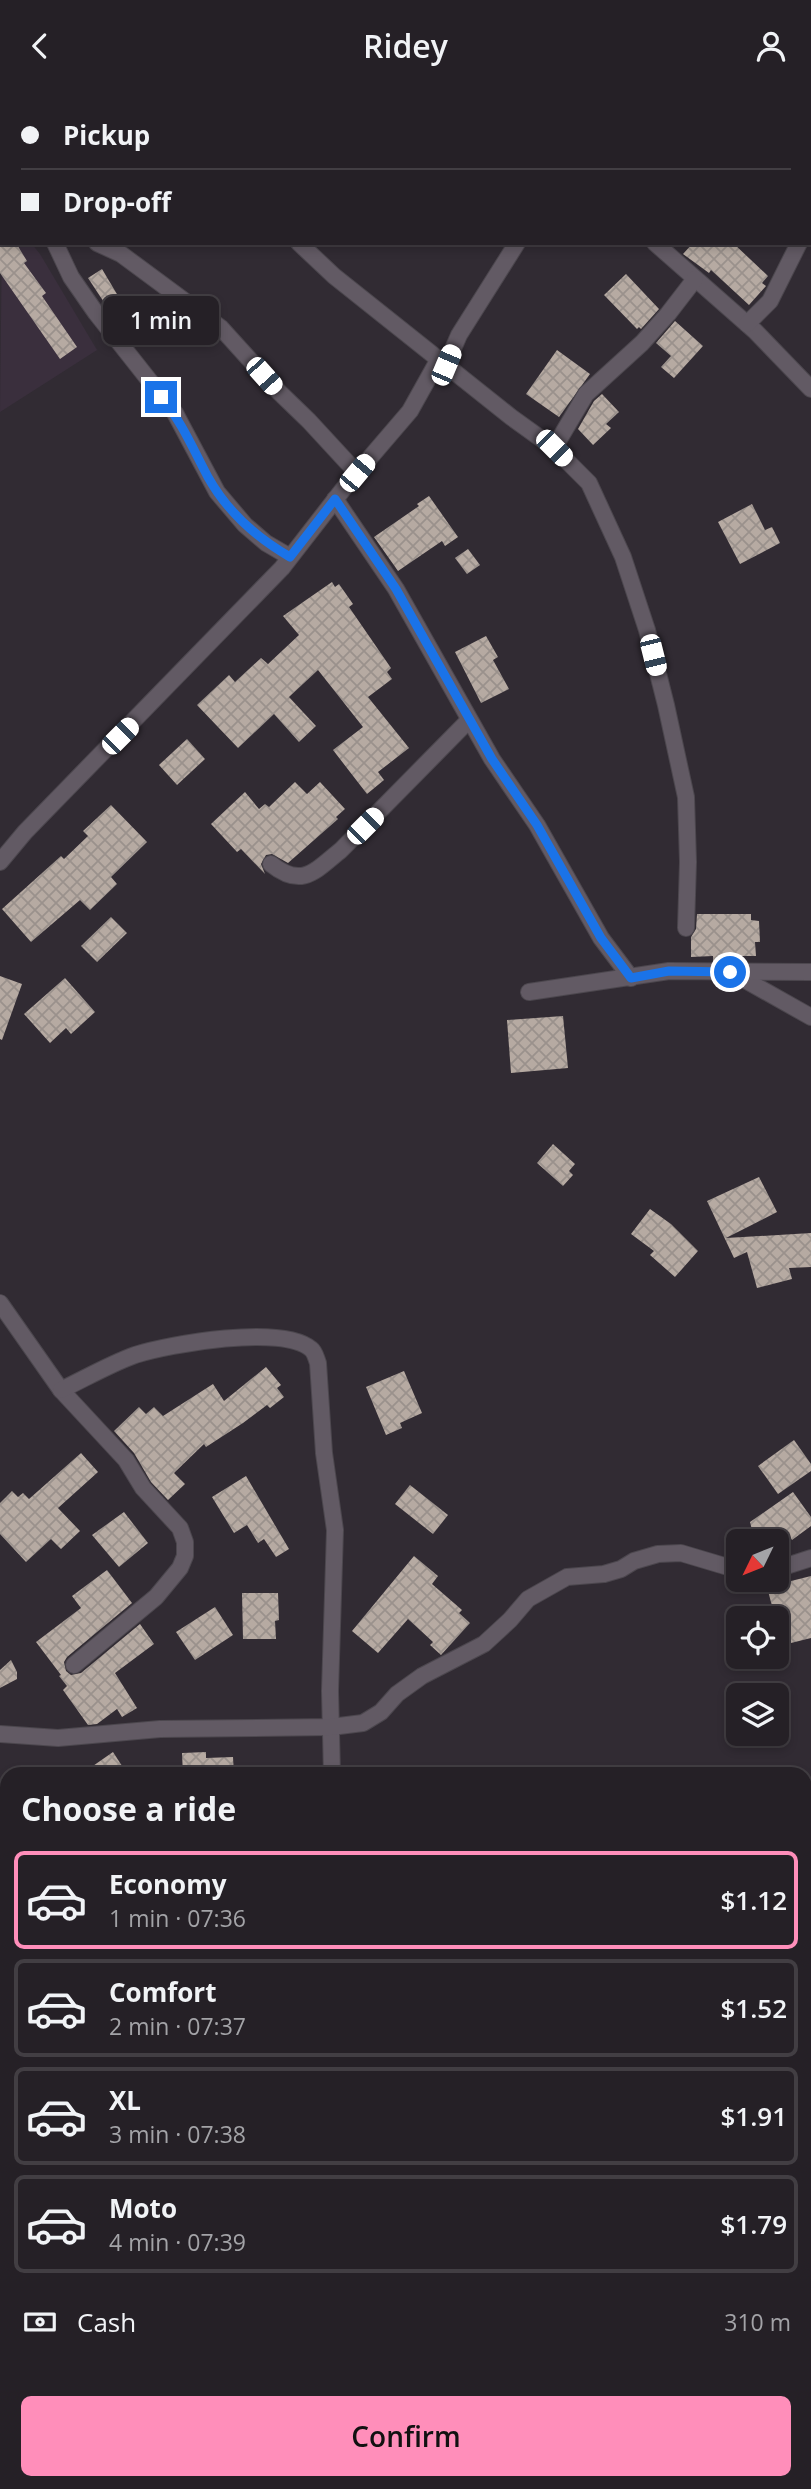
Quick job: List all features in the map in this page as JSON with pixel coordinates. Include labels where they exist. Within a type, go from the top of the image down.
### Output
[{"type":"street","points":[[56,245],[71,277],[96,313],[175,413],[218,492],[245,525],[266,543],[290,557]]},
{"type":"street","points":[[101,245],[121,254],[221,328],[357,473]]},
{"type":"street","points":[[301,245],[334,276],[554,448],[589,483],[623,557],[647,630],[685,797],[688,862],[686,927]]},
{"type":"street","points":[[0,862],[25,832],[290,557],[410,411],[516,245]]},
{"type":"street","points":[[657,245],[747,324],[811,389]]},
{"type":"street","points":[[747,324],[770,301],[798,245]]},
{"type":"street","points":[[554,448],[586,394],[642,343],[695,279]]},
{"type":"street","points":[[335,499],[396,589],[492,759],[537,825],[601,938],[631,978]]},
{"type":"street","points":[[271,864],[284,875],[297,877],[320,867],[341,850],[469,720]]},
{"type":"street","points":[[529,992],[669,971],[811,972]]},
{"type":"street","points":[[730,972],[811,1017]]},
{"type":"street","points":[[0,1303],[61,1389],[126,1460],[143,1488],[180,1528],[185,1542],[185,1556],[180,1568],[156,1597],[74,1665]]},
{"type":"street","points":[[61,1389],[135,1356],[181,1344],[229,1337],[286,1339],[300,1342],[313,1350],[318,1363],[324,1453],[335,1530],[332,1767]]},
{"type":"street","points":[[0,1734],[58,1738],[172,1728],[331,1727],[363,1723],[381,1712],[397,1695],[422,1676],[484,1644],[528,1599],[567,1577],[604,1574],[658,1554],[681,1553],[726,1566]]},
{"type":"street","points":[[789,1565],[811,1558]]},
{"type":"shaded area","points":[[2,245],[33,245],[97,350],[0,412]]},
{"type":"building","points":[[0,245],[17,245],[27,261],[24,263],[46,293],[42,296],[77,347],[60,359],[0,273]]},
{"type":"building","points":[[691,245],[735,245],[768,276],[762,283],[766,286],[749,305],[711,270],[709,273],[683,254]]},
{"type":"building","points":[[102,269],[133,321],[121,328],[88,278]]},
{"type":"building","points":[[626,274],[659,309],[641,329],[637,329],[604,295]]},
{"type":"building","points":[[675,321],[703,346],[674,378],[661,367],[671,356],[656,343]]},
{"type":"building","points":[[557,350],[590,374],[559,417],[526,394]]},
{"type":"building","points":[[602,394],[619,412],[606,424],[611,428],[593,445],[578,429],[594,401]]},
{"type":"building","points":[[429,496],[458,537],[445,546],[442,541],[398,571],[374,537]]},
{"type":"building","points":[[752,504],[765,530],[772,527],[780,543],[740,564],[718,522]]},
{"type":"building","points":[[468,549],[480,565],[467,574],[455,558]]},
{"type":"building","points":[[332,582],[335,587],[339,584],[353,604],[349,607],[391,668],[387,672],[392,679],[368,697],[409,748],[378,772],[384,780],[367,794],[333,750],[363,727],[318,670],[289,697],[316,726],[299,742],[274,714],[238,748],[197,705],[229,675],[235,682],[261,658],[268,664],[299,635],[283,616]]},
{"type":"building","points":[[486,636],[498,657],[493,660],[509,689],[481,703],[455,652]]},
{"type":"building","points":[[187,739],[205,759],[177,785],[159,765]]},
{"type":"building","points":[[295,782],[307,794],[320,782],[345,809],[336,817],[338,819],[288,863],[272,854],[266,855],[261,864],[265,874],[241,849],[237,852],[211,824],[245,792],[259,809],[265,804],[269,807]]},
{"type":"building","points":[[111,805],[147,842],[111,877],[117,884],[90,910],[80,900],[31,942],[2,909],[61,856],[64,859],[88,836],[83,831]]},
{"type":"building","points":[[697,914],[751,914],[751,920],[759,921],[760,942],[755,942],[756,956],[741,956],[742,961],[713,961],[713,956],[691,957],[691,937],[696,929]]},
{"type":"building","points":[[111,917],[127,933],[97,962],[81,946]]},
{"type":"building","points":[[0,976],[22,984],[2,1040],[0,1039]]},
{"type":"building","points":[[65,978],[95,1012],[71,1034],[66,1028],[50,1043],[24,1014]]},
{"type":"building","points":[[563,1016],[568,1068],[511,1073],[507,1020]]},
{"type":"building","points":[[553,1144],[575,1164],[569,1171],[573,1175],[563,1186],[537,1163]]},
{"type":"building","points":[[759,1177],[777,1212],[726,1238],[811,1233],[811,1267],[789,1268],[792,1279],[757,1288],[747,1252],[734,1258],[707,1201]]},
{"type":"building","points":[[650,1209],[671,1224],[698,1251],[675,1277],[650,1255],[654,1251],[631,1234]]},
{"type":"building","points":[[266,1367],[281,1385],[277,1388],[284,1397],[270,1408],[267,1405],[206,1447],[204,1444],[174,1473],[185,1484],[168,1500],[151,1482],[134,1453],[114,1431],[139,1407],[146,1414],[154,1407],[163,1416],[213,1384],[224,1401]]},
{"type":"building","points":[[404,1371],[422,1413],[400,1423],[402,1428],[386,1435],[366,1387]]},
{"type":"building","points":[[794,1440],[811,1464],[811,1471],[778,1494],[758,1466]]},
{"type":"building","points":[[81,1453],[98,1472],[58,1508],[80,1531],[61,1549],[51,1539],[26,1562],[0,1534],[0,1503],[12,1491],[18,1497],[23,1493],[29,1499]]},
{"type":"building","points":[[246,1476],[289,1549],[276,1557],[264,1539],[258,1543],[247,1525],[234,1533],[212,1497]]},
{"type":"building","points":[[410,1485],[448,1515],[433,1534],[395,1504]]},
{"type":"building","points":[[793,1492],[811,1517],[811,1526],[792,1540],[789,1538],[789,1529],[752,1529],[750,1522]]},
{"type":"building","points":[[124,1512],[148,1543],[119,1567],[92,1535]]},
{"type":"building","points":[[414,1556],[438,1576],[432,1584],[462,1610],[459,1613],[470,1623],[441,1655],[430,1645],[433,1642],[408,1619],[378,1653],[352,1631]]},
{"type":"building","points":[[107,1570],[132,1603],[67,1657],[64,1662],[66,1671],[71,1675],[81,1673],[140,1624],[154,1644],[115,1673],[137,1708],[122,1717],[117,1709],[97,1724],[88,1725],[63,1690],[67,1686],[59,1676],[61,1675],[36,1642],[81,1608],[72,1596]]},
{"type":"building","points":[[811,1576],[811,1638],[789,1644],[789,1606],[772,1606],[769,1593],[789,1593],[789,1582]]},
{"type":"building","points":[[242,1593],[278,1593],[279,1620],[275,1621],[276,1639],[243,1639]]},
{"type":"building","points":[[215,1607],[233,1635],[195,1660],[176,1632]]},
{"type":"building","points":[[11,1660],[17,1672],[17,1679],[0,1688],[0,1670]]},
{"type":"building","points":[[113,1752],[123,1767],[91,1767]]},
{"type":"building","points":[[206,1752],[206,1758],[233,1757],[234,1767],[183,1767],[182,1753]]},
{"type":"route","points":[[161,397],[175,413],[218,492],[245,525],[266,543],[290,557],[335,499],[396,589],[492,759],[537,825],[601,938],[631,978],[669,971],[730,972]]}]
